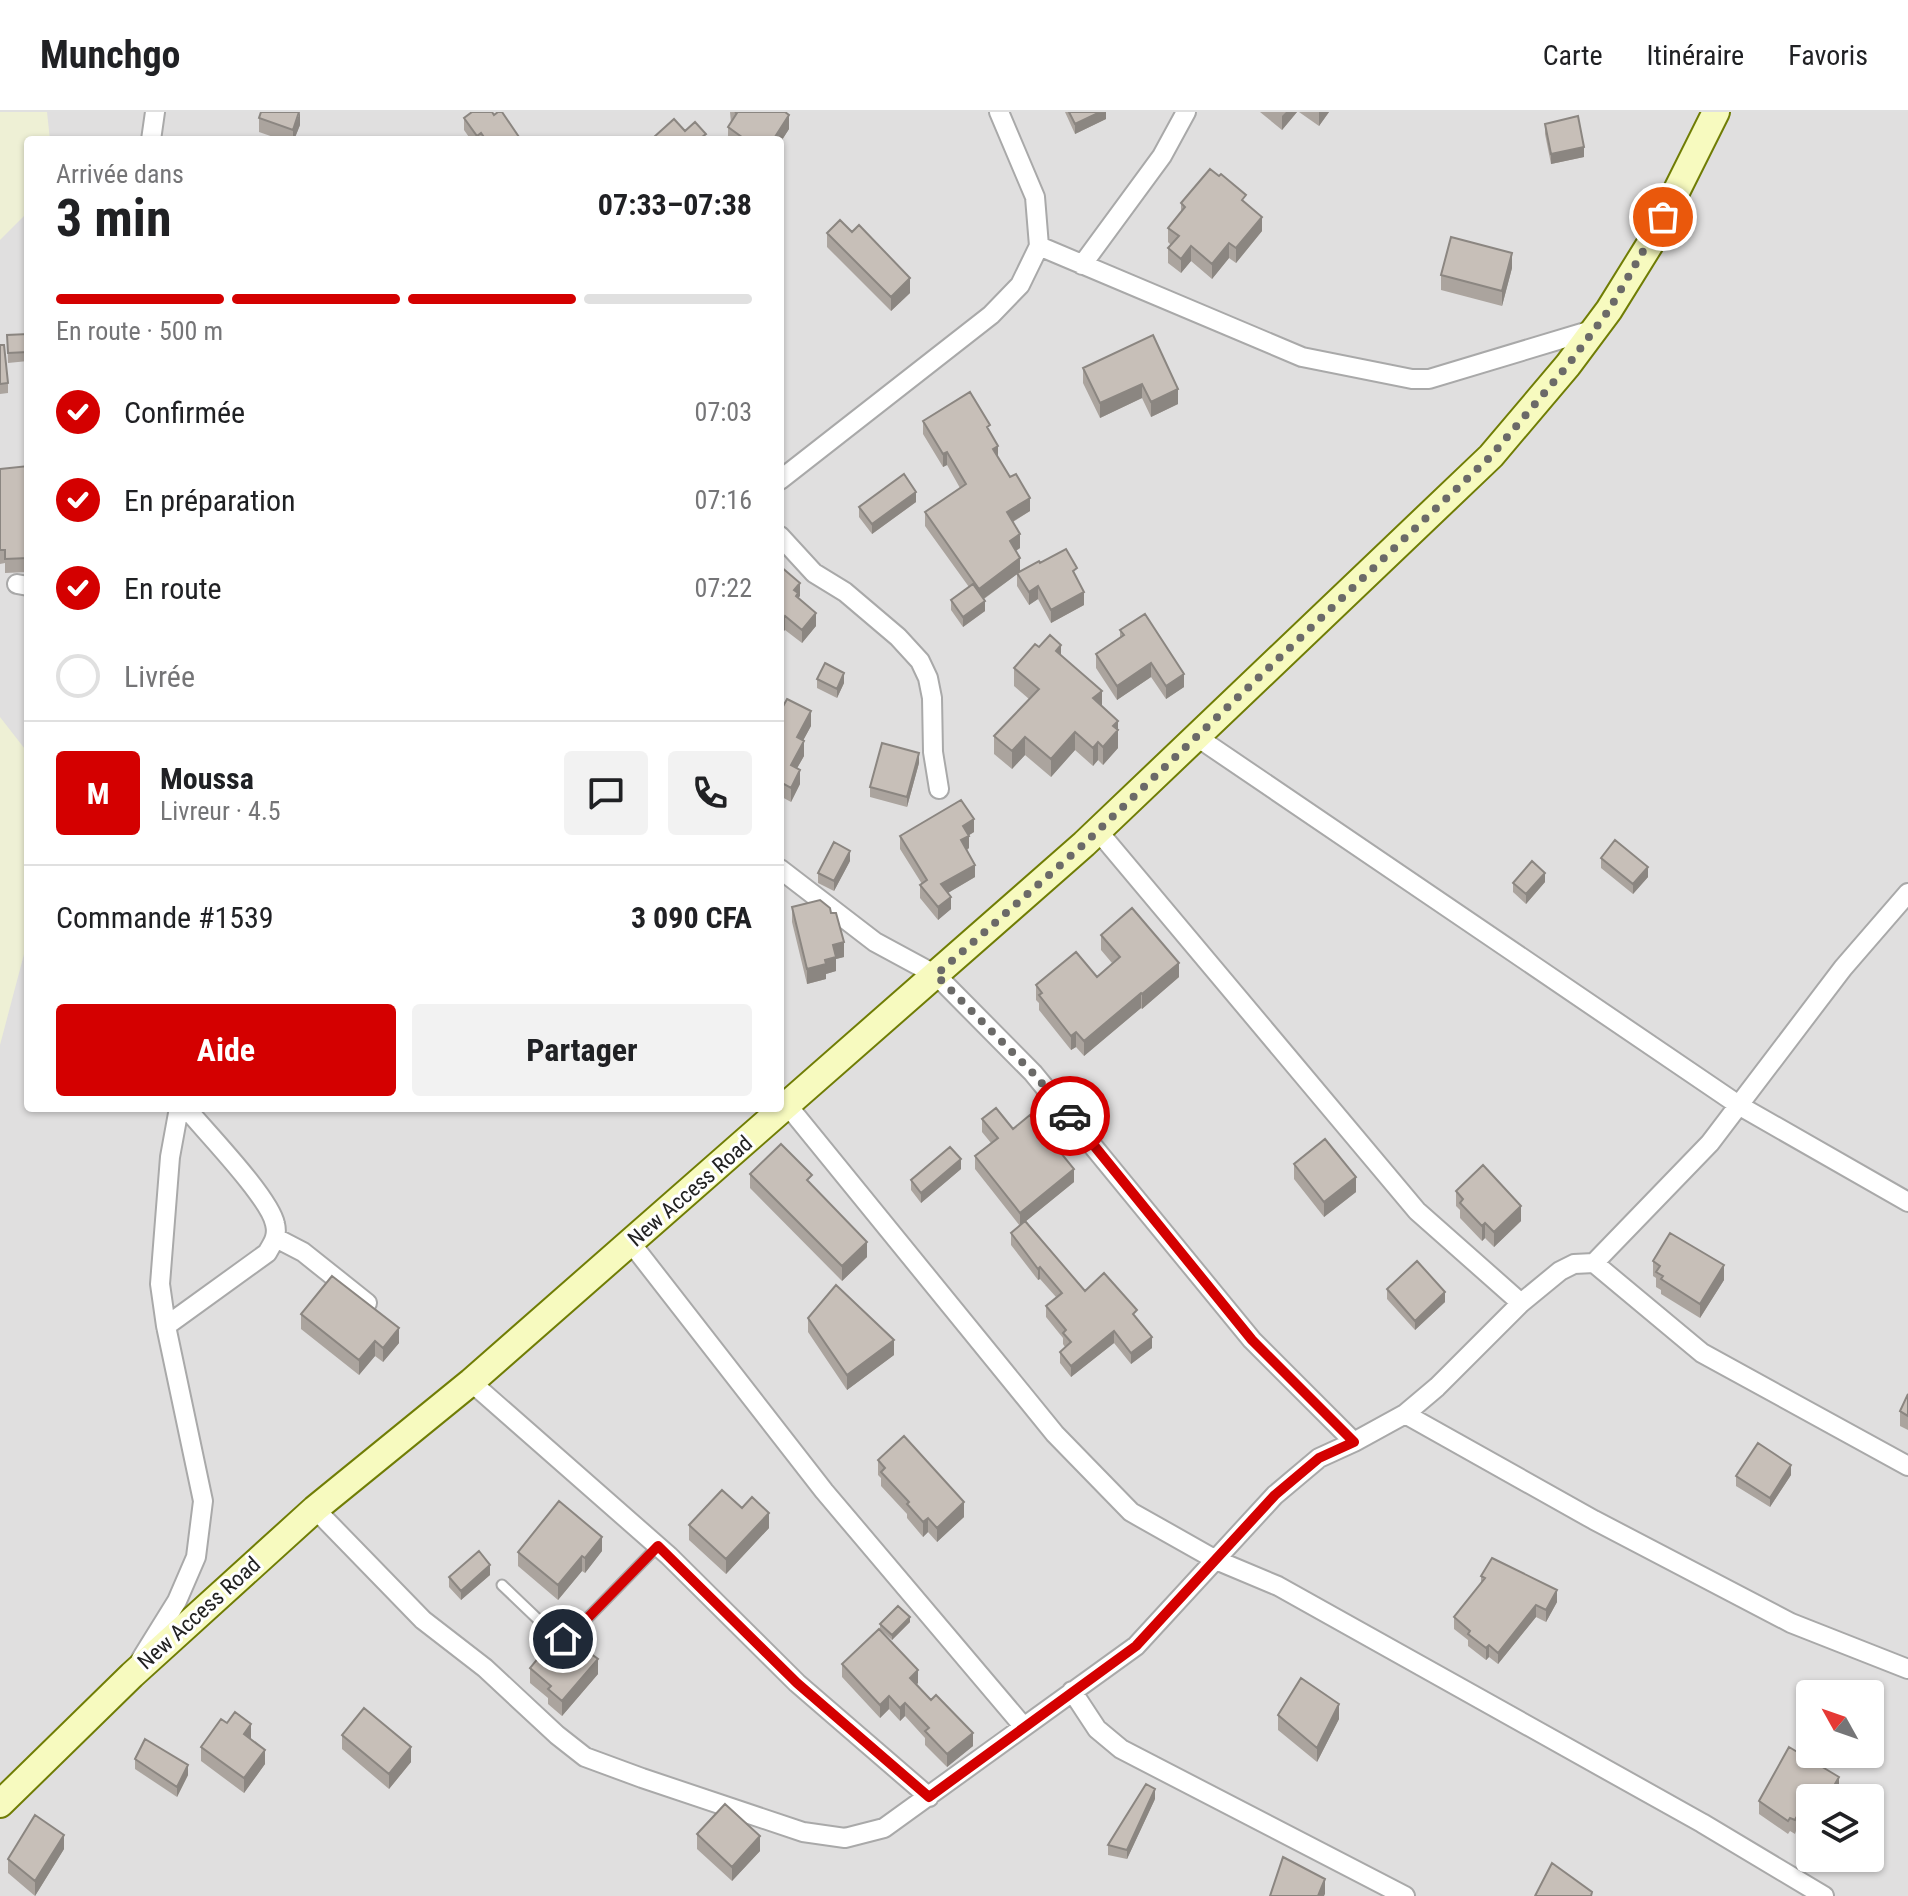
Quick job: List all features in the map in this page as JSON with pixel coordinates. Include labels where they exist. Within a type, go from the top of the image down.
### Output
[{"type":"main road","name":"New Access Road","points":[[784,1109],[1098,831],[1491,456],[1595,329],[1650,244],[1716,112]]},
{"type":"main road","name":"New Access Road","points":[[0,1804],[132,1675],[315,1509],[471,1382],[781,1112]]},
{"type":"street","points":[[152,136],[155,112]]},
{"type":"street","points":[[784,477],[991,315],[1020,285],[1039,246],[1035,197],[999,112]]},
{"type":"street","points":[[1082,265],[1162,156],[1186,112]]},
{"type":"street","points":[[1039,246],[1302,357],[1412,379],[1429,379],[1595,329]]},
{"type":"street","points":[[784,540],[814,573],[845,592],[898,637],[920,661],[932,698],[933,752],[939,789]]},
{"type":"street","points":[[1197,737],[1740,1106],[1908,1202]]},
{"type":"street","points":[[1098,831],[1417,1211],[1521,1303]]},
{"type":"street","points":[[784,872],[875,942],[936,975],[1068,1113],[1252,1340],[1354,1442]]},
{"type":"street","points":[[315,1509],[423,1620],[485,1668],[585,1757],[803,1832],[845,1838],[884,1828],[1136,1646],[1275,1495],[1319,1458],[1405,1414],[1437,1387],[1521,1303],[1560,1271],[1574,1264],[1594,1263],[1674,1183],[1740,1106],[1843,968],[1908,893]]},
{"type":"street","points":[[788,1106],[1086,1468],[1131,1512],[1216,1560],[1278,1586],[1702,1823],[1824,1896]]},
{"type":"street","points":[[132,1675],[177,1601],[196,1557],[203,1501],[160,1284],[170,1157],[178,1112]]},
{"type":"street","points":[[166,1326],[267,1253],[276,1238],[275,1223],[266,1204],[189,1112]]},
{"type":"street","points":[[276,1238],[303,1252],[367,1303]]},
{"type":"street","points":[[631,1243],[824,1491],[1023,1726]]},
{"type":"street","points":[[1594,1263],[1702,1353],[1908,1466]]},
{"type":"street","points":[[471,1382],[658,1546],[797,1683],[929,1797]]},
{"type":"street","points":[[1405,1414],[1594,1520],[1791,1623],[1908,1669]]},
{"type":"street","points":[[1072,1691],[1097,1729],[1121,1749],[1405,1896]]},
{"type":"lane","points":[[502,1585],[563,1639],[573,1633],[658,1546]]},
{"type":"shaded area","points":[[0,112],[1908,112],[1908,1896],[0,1896]]},
{"type":"green space","points":[[0,112],[47,112],[50,136],[24,136],[24,216],[0,240]]},
{"type":"green space","points":[[0,717],[24,748],[24,954],[0,1045]]},
{"type":"building","points":[[261,112],[299,112],[293,130],[259,118]]},
{"type":"building","points":[[472,112],[492,112],[494,115],[502,112],[518,136],[483,136],[481,133],[477,136],[464,118]]},
{"type":"building","points":[[785,112],[789,115],[776,136],[740,136],[728,127],[737,113]]},
{"type":"building","points":[[1069,112],[1100,112],[1075,124]]},
{"type":"building","points":[[1578,116],[1584,147],[1551,154],[1545,124]]},
{"type":"building","points":[[674,119],[685,131],[695,122],[706,134],[703,136],[655,136]]},
{"type":"building","points":[[1210,169],[1246,195],[1242,200],[1262,217],[1236,248],[1229,243],[1212,264],[1191,246],[1181,259],[1168,248],[1179,236],[1168,228],[1185,207],[1181,203]]},
{"type":"building","points":[[840,220],[852,232],[859,225],[910,278],[891,297],[827,233]]},
{"type":"building","points":[[1451,237],[1512,253],[1502,291],[1441,275]]},
{"type":"building","points":[[24,334],[24,352],[8,353],[7,335]]},
{"type":"building","points":[[1153,335],[1178,389],[1151,402],[1142,384],[1100,403],[1083,368]]},
{"type":"building","points":[[0,345],[4,345],[8,383],[0,384]]},
{"type":"building","points":[[970,392],[990,425],[987,427],[998,446],[993,449],[1010,477],[1016,474],[1030,498],[1007,512],[1020,534],[1010,541],[1020,558],[979,589],[925,512],[966,484],[923,421]]},
{"type":"building","points":[[24,466],[24,558],[5,559],[5,550],[0,550],[0,469]]},
{"type":"building","points":[[904,474],[916,492],[872,524],[859,507]]},
{"type":"building","points":[[1066,549],[1077,568],[1073,571],[1084,592],[1051,610],[1038,586],[1029,592],[1017,573]]},
{"type":"building","points":[[784,569],[800,583],[794,590],[798,593],[796,596],[816,613],[802,630],[785,616]]},
{"type":"building","points":[[973,584],[985,601],[963,617],[951,600]]},
{"type":"building","points":[[1145,614],[1184,674],[1166,686],[1151,663],[1117,686],[1096,654],[1124,635],[1120,630]]},
{"type":"building","points":[[1050,635],[1061,645],[1056,651],[1102,691],[1093,698],[1118,721],[1113,726],[1118,730],[1103,747],[1098,742],[1093,748],[1075,732],[1051,759],[1025,737],[1012,751],[994,736],[1039,689],[1014,668],[1035,644],[1039,647]]},
{"type":"building","points":[[825,663],[844,673],[837,689],[817,679]]},
{"type":"building","points":[[787,699],[811,711],[797,737],[804,741],[791,765],[800,770],[791,788],[784,784],[784,705]]},
{"type":"building","points":[[882,743],[919,753],[907,797],[870,787]]},
{"type":"building","points":[[961,800],[974,819],[963,826],[969,836],[961,840],[975,865],[941,884],[951,897],[938,907],[920,885],[927,880],[900,836]]},
{"type":"building","points":[[1615,840],[1648,867],[1633,884],[1601,858]]},
{"type":"building","points":[[834,842],[850,851],[834,881],[818,873]]},
{"type":"building","points":[[1532,861],[1545,873],[1526,894],[1513,883]]},
{"type":"building","points":[[820,900],[830,908],[831,913],[836,913],[844,942],[833,945],[836,957],[825,960],[826,964],[807,969],[792,907]]},
{"type":"building","points":[[1132,908],[1179,963],[1084,1041],[1076,1032],[1071,1036],[1039,995],[1042,993],[1036,985],[1076,952],[1097,977],[1120,957],[1101,935]]},
{"type":"building","points":[[996,1108],[1013,1129],[1030,1115],[1074,1169],[1020,1213],[975,1156],[998,1138],[982,1119]]},
{"type":"building","points":[[1325,1139],[1356,1177],[1324,1202],[1294,1164]]},
{"type":"building","points":[[781,1144],[812,1175],[807,1180],[867,1242],[842,1266],[750,1174]]},
{"type":"building","points":[[950,1147],[961,1159],[921,1193],[911,1180]]},
{"type":"building","points":[[1483,1165],[1521,1206],[1494,1232],[1485,1223],[1482,1226],[1460,1203],[1463,1199],[1456,1191]]},
{"type":"building","points":[[1025,1221],[1085,1291],[1104,1273],[1137,1310],[1133,1314],[1152,1337],[1131,1353],[1114,1331],[1071,1366],[1060,1352],[1071,1342],[1063,1333],[1066,1330],[1046,1306],[1062,1293],[1040,1267],[1038,1269],[1011,1233]]},
{"type":"building","points":[[1670,1233],[1724,1265],[1700,1304],[1661,1279],[1663,1276],[1656,1272],[1660,1266],[1653,1261]]},
{"type":"building","points":[[1417,1261],[1445,1292],[1415,1321],[1387,1289]]},
{"type":"building","points":[[332,1276],[399,1328],[383,1348],[375,1341],[359,1360],[301,1314]]},
{"type":"building","points":[[836,1285],[894,1340],[847,1375],[808,1318]]},
{"type":"building","points":[[1908,1394],[1908,1416],[1900,1411]]},
{"type":"building","points":[[904,1436],[964,1502],[937,1528],[928,1518],[923,1522],[881,1472],[885,1468],[878,1460]]},
{"type":"building","points":[[1758,1443],[1791,1465],[1770,1498],[1736,1476]]},
{"type":"building","points":[[722,1490],[742,1508],[752,1497],[769,1513],[726,1559],[689,1525]]},
{"type":"building","points":[[559,1501],[602,1537],[558,1585],[518,1552]]},
{"type":"building","points":[[479,1551],[490,1565],[461,1591],[449,1577]]},
{"type":"building","points":[[1492,1558],[1557,1590],[1546,1610],[1536,1605],[1498,1653],[1468,1634],[1470,1631],[1454,1617],[1485,1578],[1481,1576]]},
{"type":"building","points":[[898,1606],[910,1617],[892,1635],[880,1624]]},
{"type":"building","points":[[879,1629],[918,1670],[910,1678],[931,1700],[936,1695],[973,1733],[947,1754],[925,1731],[929,1728],[905,1703],[900,1708],[889,1696],[880,1705],[842,1664]]},
{"type":"building","points":[[560,1631],[598,1659],[562,1701],[548,1689],[551,1686],[530,1668]]},
{"type":"building","points":[[1301,1678],[1339,1704],[1317,1748],[1278,1715]]},
{"type":"building","points":[[364,1708],[411,1747],[389,1774],[342,1735]]},
{"type":"building","points":[[235,1712],[251,1724],[244,1734],[265,1750],[244,1778],[201,1747],[221,1719],[227,1723]]},
{"type":"building","points":[[145,1739],[188,1765],[177,1787],[135,1759]]},
{"type":"building","points":[[1789,1747],[1796,1751],[1796,1768],[1824,1768],[1839,1777],[1835,1784],[1796,1784],[1795,1820],[1790,1818],[1788,1821],[1759,1801]]},
{"type":"building","points":[[1146,1784],[1155,1789],[1127,1850],[1108,1845]]},
{"type":"building","points":[[725,1804],[760,1836],[732,1867],[697,1834]]},
{"type":"building","points":[[35,1815],[64,1835],[35,1881],[8,1859]]},
{"type":"building","points":[[1283,1857],[1325,1879],[1318,1896],[1270,1896]]},
{"type":"building","points":[[1552,1863],[1592,1892],[1591,1896],[1535,1896]]},
{"type":"way so far","points":[[1070,1116],[1033,1073],[936,975],[1084,844],[1491,456],[1568,365],[1609,310],[1663,217]]},
{"type":"route","points":[[563,1639],[573,1633],[658,1546],[797,1683],[929,1797],[1136,1646],[1275,1495],[1319,1458],[1354,1442],[1252,1340],[1070,1116]]}]
